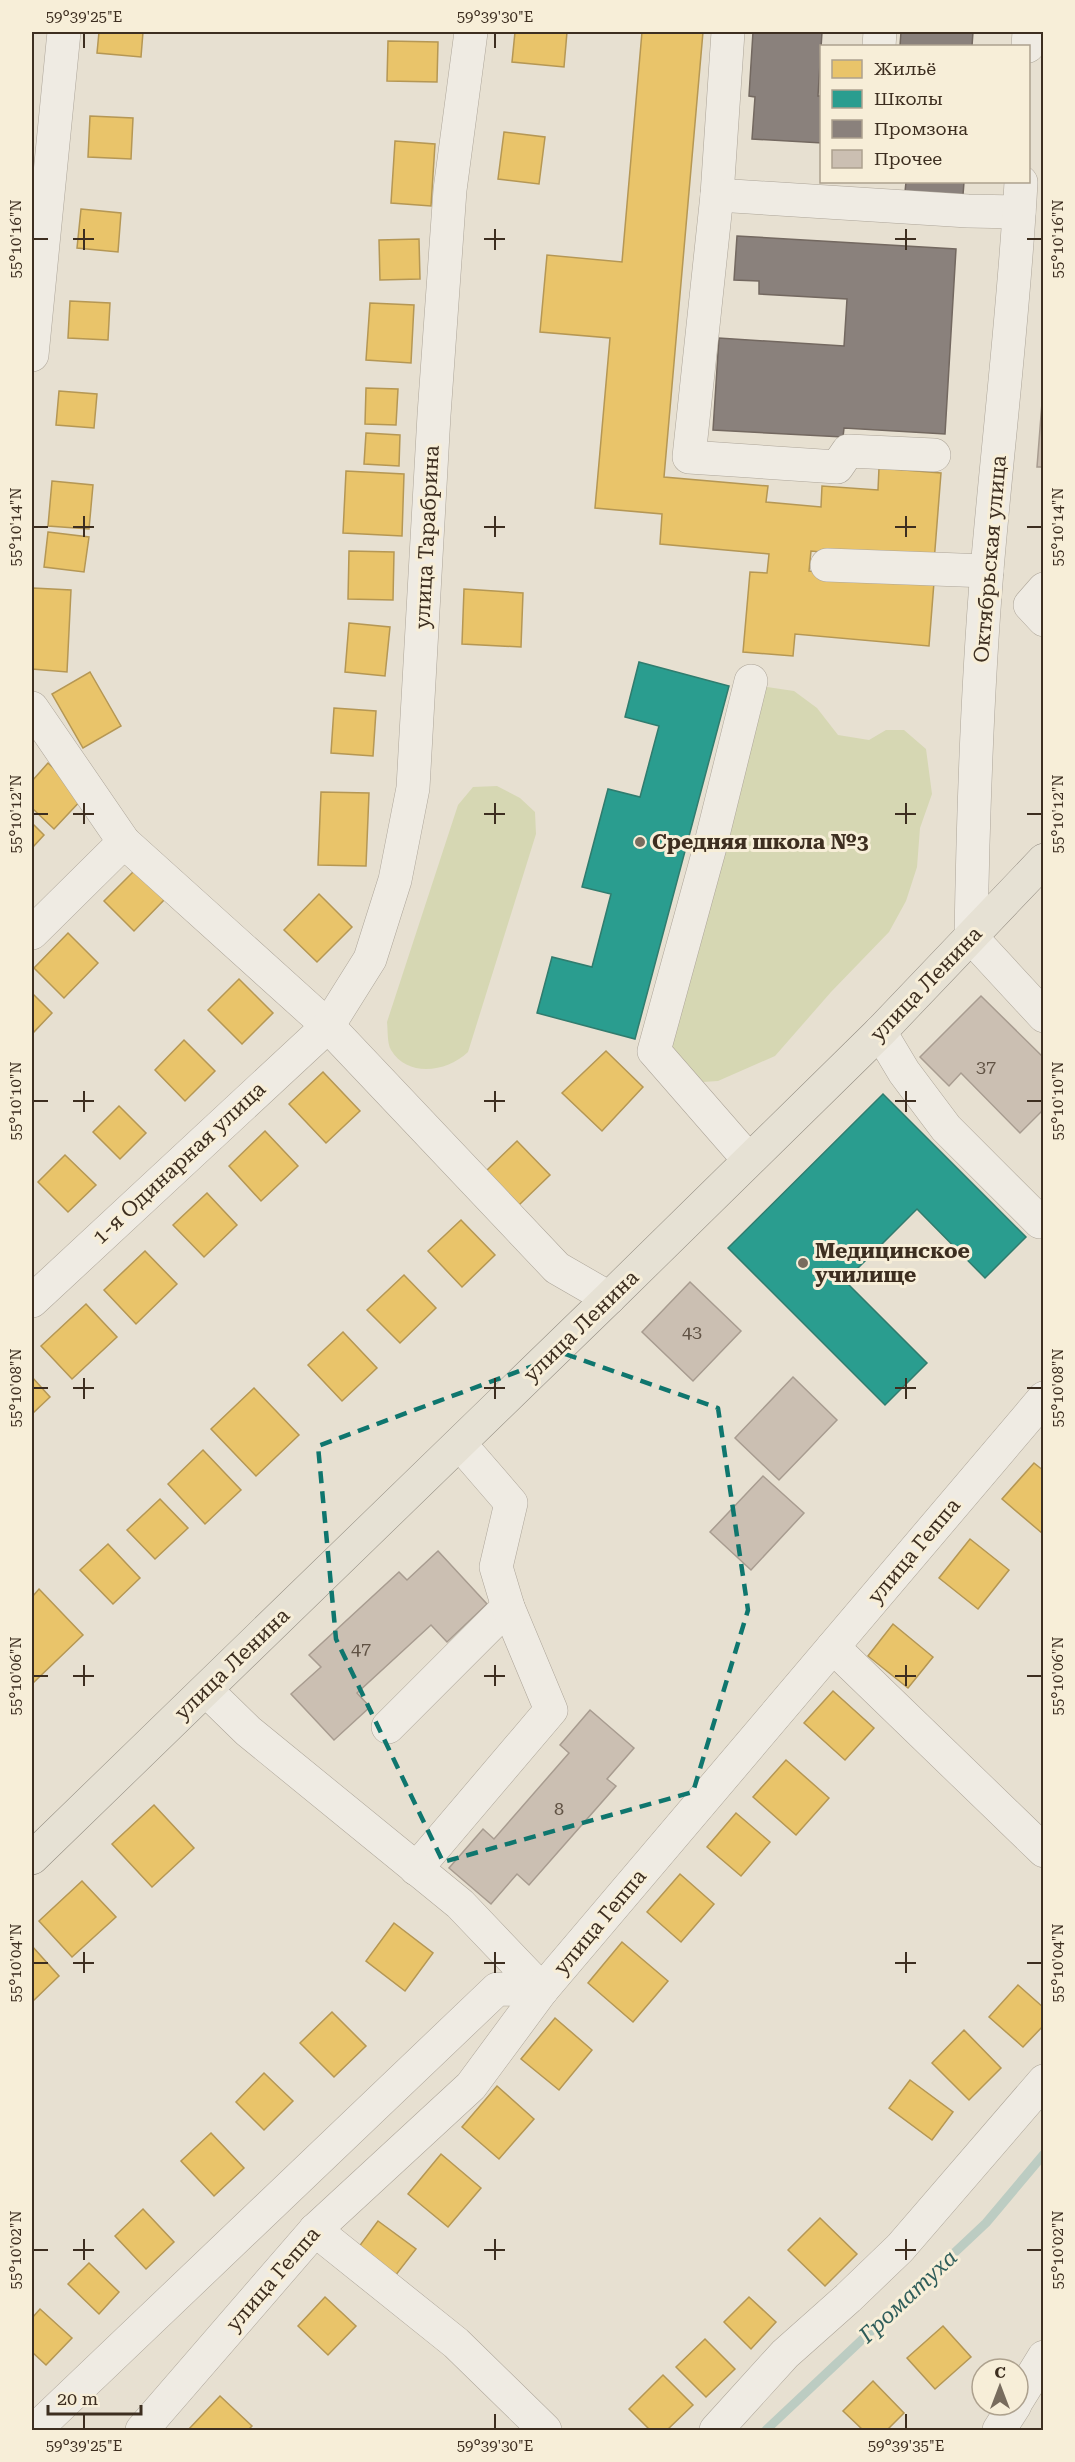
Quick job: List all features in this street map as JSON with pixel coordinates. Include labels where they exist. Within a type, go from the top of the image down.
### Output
[{"type":"main road","name":"улица Ленина","points":[[32,1858],[460,1444],[880,1032],[1044,860]]},
{"type":"street","points":[[32,356],[64,32]]},
{"type":"street","name":"улица Тарабрина","points":[[328,1026],[370,959],[394,879],[413,788],[450,190],[471,32]]},
{"type":"street","points":[[728,32],[717,195],[689,457],[837,467],[848,451],[934,454]]},
{"type":"street","points":[[717,195],[968,211],[1020,196]]},
{"type":"street","name":"Октябрьская улица","points":[[971,937],[973,814],[987,571],[1011,328],[1020,196]]},
{"type":"street","points":[[827,565],[987,571]]},
{"type":"street","points":[[1044,589],[1030,605],[1044,620]]},
{"type":"street","points":[[749,1160],[654,1051],[710,848],[751,681]]},
{"type":"street","points":[[32,708],[124,842],[328,1026],[557,1268],[609,1298]]},
{"type":"street","points":[[32,933],[124,842]]},
{"type":"street","points":[[971,937],[1044,1016]]},
{"type":"street","name":"1-я Одинарная улица","points":[[32,1301],[328,1026]]},
{"type":"street","points":[[880,1032],[904,1072],[946,1128],[1040,1222]]},
{"type":"street","name":"улица Геппа","points":[[141,2430],[315,2230],[471,2086],[542,1990],[1044,1398]]},
{"type":"street","points":[[416,1869],[551,1710],[508,1607],[496,1567],[512,1503],[460,1444]]},
{"type":"street","points":[[388,1727],[508,1607]]},
{"type":"street","points":[[833,1647],[1044,1851]]},
{"type":"street","points":[[206,1690],[248,1731],[460,1904],[542,1990]]},
{"type":"street","points":[[35,2430],[497,1989],[542,1990]]},
{"type":"street","points":[[716,2430],[785,2354],[900,2248],[1044,2081]]},
{"type":"street","points":[[315,2230],[456,2343],[545,2430]]},
{"type":"street","points":[[1030,2380],[1044,2357]]},
{"type":"street","points":[[999,2430],[1007,2417]]},
{"type":"highlighted area","points":[[565,1354],[718,1408],[748,1610],[693,1792],[443,1862],[336,1639],[318,1446]]},
{"type":"green space","points":[[760,686],[794,691],[817,708],[838,735],[869,740],[886,730],[904,730],[926,749],[932,794],[920,828],[917,867],[906,901],[889,932],[831,992],[775,1056],[718,1081],[687,1083],[668,1072],[666,1011]]},
{"type":"green space","points":[[497,786],[520,798],[535,812],[536,834],[468,1052],[450,1064],[439,1068],[417,1068],[407,1065],[391,1050],[387,1022],[458,805],[473,787]]},
{"type":"building: Жильё","points":[[99,32],[143,32],[141,57],[97,53]]},
{"type":"building: Жильё","points":[[515,32],[567,32],[564,67],[512,62]]},
{"type":"building: Жильё","points":[[642,32],[703,32],[664,477],[768,486],[766,502],[821,507],[822,486],[878,490],[879,468],[941,473],[934,562],[811,551],[809,571],[934,582],[929,646],[795,634],[793,656],[743,652],[750,572],[767,573],[769,554],[660,544],[662,514],[595,508],[610,338],[540,332],[547,255],[622,262]]},
{"type":"building: Жильё","points":[[388,41],[438,42],[437,82],[387,81]]},
{"type":"building: Жильё","points":[[90,116],[133,118],[131,159],[88,157]]},
{"type":"building: Жильё","points":[[504,132],[545,137],[539,184],[498,179]]},
{"type":"building: Жильё","points":[[395,141],[435,144],[431,206],[391,203]]},
{"type":"building: Жильё","points":[[81,209],[121,213],[118,252],[77,248]]},
{"type":"building: Жильё","points":[[419,239],[420,279],[380,280],[379,240]]},
{"type":"building: Жильё","points":[[70,301],[110,303],[108,340],[68,338]]},
{"type":"building: Жильё","points":[[370,303],[414,305],[411,363],[366,360]]},
{"type":"building: Жильё","points":[[366,388],[398,389],[396,425],[365,424]]},
{"type":"building: Жильё","points":[[59,391],[97,394],[94,428],[56,425]]},
{"type":"building: Жильё","points":[[366,433],[400,435],[399,466],[364,464]]},
{"type":"building: Жильё","points":[[346,471],[404,474],[402,536],[343,533]]},
{"type":"building: Жильё","points":[[52,481],[93,485],[89,529],[48,526]]},
{"type":"building: Жильё","points":[[48,532],[89,537],[84,572],[44,567]]},
{"type":"building: Жильё","points":[[349,551],[394,552],[393,600],[348,599]]},
{"type":"building: Жильё","points":[[33,588],[71,590],[67,672],[32,669]]},
{"type":"building: Жильё","points":[[464,589],[523,593],[521,647],[462,644]]},
{"type":"building: Жильё","points":[[349,623],[390,627],[385,676],[345,672]]},
{"type":"building: Жильё","points":[[90,672],[121,726],[83,748],[52,694]]},
{"type":"building: Жильё","points":[[334,708],[376,711],[373,756],[331,753]]},
{"type":"building: Жильё","points":[[48,763],[84,797],[54,829],[32,808],[32,781]]},
{"type":"building: Жильё","points":[[321,792],[369,793],[366,866],[318,865]]},
{"type":"building: Жильё","points":[[32,823],[44,835],[32,848]]},
{"type":"building: Жильё","points":[[136,869],[165,899],[134,931],[104,901]]},
{"type":"building: Жильё","points":[[319,894],[352,927],[317,962],[284,930]]},
{"type":"building: Жильё","points":[[68,933],[98,963],[64,998],[34,968]]},
{"type":"building: Жильё","points":[[239,979],[273,1013],[242,1044],[208,1010]]},
{"type":"building: Жильё","points":[[32,993],[52,1013],[32,1034]]},
{"type":"building: Жильё","points":[[184,1040],[215,1071],[185,1101],[155,1070]]},
{"type":"building: Жильё","points":[[606,1051],[643,1087],[602,1131],[562,1093]]},
{"type":"building: Жильё","points":[[323,1072],[360,1111],[326,1143],[289,1104]]},
{"type":"building: Жильё","points":[[119,1106],[146,1133],[120,1159],[93,1132]]},
{"type":"building: Жильё","points":[[265,1131],[298,1166],[261,1201],[229,1166]]},
{"type":"building: Жильё","points":[[517,1141],[550,1175],[519,1205],[486,1171]]},
{"type":"building: Жильё","points":[[65,1155],[96,1185],[68,1212],[38,1182]]},
{"type":"building: Жильё","points":[[207,1193],[237,1225],[204,1257],[173,1225]]},
{"type":"building: Жильё","points":[[461,1220],[495,1255],[462,1287],[428,1251]]},
{"type":"building: Жильё","points":[[145,1251],[177,1284],[136,1324],[104,1290]]},
{"type":"building: Жильё","points":[[404,1275],[436,1308],[400,1343],[367,1310]]},
{"type":"building: Жильё","points":[[86,1304],[117,1337],[72,1379],[41,1346]]},
{"type":"building: Жильё","points":[[343,1332],[377,1368],[342,1401],[308,1365]]},
{"type":"building: Жильё","points":[[32,1377],[50,1397],[32,1414]]},
{"type":"building: Жильё","points":[[254,1388],[299,1435],[256,1476],[211,1429]]},
{"type":"building: Жильё","points":[[203,1450],[241,1490],[205,1524],[168,1484]]},
{"type":"building: Жильё","points":[[1034,1463],[1044,1471],[1043,1534],[1002,1499]]},
{"type":"building: Жильё","points":[[160,1499],[188,1528],[155,1559],[127,1530]]},
{"type":"building: Жильё","points":[[970,1539],[1009,1570],[978,1609],[939,1578]]},
{"type":"building: Жильё","points":[[108,1544],[140,1578],[113,1604],[80,1570]]},
{"type":"building: Жильё","points":[[39,1589],[83,1635],[32,1684],[32,1597]]},
{"type":"building: Жильё","points":[[893,1624],[933,1657],[908,1688],[868,1656]]},
{"type":"building: Жильё","points":[[833,1691],[874,1728],[845,1760],[804,1723]]},
{"type":"building: Жильё","points":[[786,1760],[829,1798],[796,1835],[753,1797]]},
{"type":"building: Жильё","points":[[154,1805],[194,1848],[152,1887],[112,1844]]},
{"type":"building: Жильё","points":[[736,1813],[770,1842],[741,1876],[707,1847]]},
{"type":"building: Жильё","points":[[680,1874],[714,1904],[681,1942],[647,1912]]},
{"type":"building: Жильё","points":[[82,1881],[116,1917],[72,1957],[39,1921]]},
{"type":"building: Жильё","points":[[394,1923],[433,1953],[405,1991],[366,1961]]},
{"type":"building: Жильё","points":[[622,1942],[668,1981],[633,2022],[588,1983]]},
{"type":"building: Жильё","points":[[32,1946],[59,1976],[32,2002]]},
{"type":"building: Жильё","points":[[1018,1985],[1044,2008],[1044,2025],[1023,2047],[989,2017]]},
{"type":"building: Жильё","points":[[332,2012],[366,2046],[334,2077],[300,2043]]},
{"type":"building: Жильё","points":[[555,2018],[592,2050],[559,2090],[521,2059]]},
{"type":"building: Жильё","points":[[964,2030],[1001,2068],[969,2100],[932,2063]]},
{"type":"building: Жильё","points":[[264,2073],[293,2101],[264,2130],[236,2102]]},
{"type":"building: Жильё","points":[[910,2080],[953,2112],[932,2140],[889,2108]]},
{"type":"building: Жильё","points":[[497,2086],[534,2119],[499,2159],[462,2127]]},
{"type":"building: Жильё","points":[[211,2133],[244,2168],[214,2196],[181,2161]]},
{"type":"building: Жильё","points":[[441,2154],[481,2188],[448,2227],[408,2194]]},
{"type":"building: Жильё","points":[[143,2209],[174,2242],[146,2269],[115,2236]]},
{"type":"building: Жильё","points":[[820,2218],[857,2254],[825,2286],[788,2250]]},
{"type":"building: Жильё","points":[[378,2221],[416,2249],[395,2276],[358,2248]]},
{"type":"building: Жильё","points":[[89,2263],[119,2292],[99,2314],[68,2284]]},
{"type":"building: Жильё","points":[[325,2297],[356,2326],[328,2355],[298,2326]]},
{"type":"building: Жильё","points":[[749,2297],[776,2322],[751,2349],[724,2322]]},
{"type":"building: Жильё","points":[[40,2309],[72,2338],[46,2365],[32,2352],[32,2318]]},
{"type":"building: Жильё","points":[[943,2326],[971,2357],[935,2389],[907,2358]]},
{"type":"building: Жильё","points":[[705,2339],[735,2369],[706,2397],[676,2367]]},
{"type":"building: Жильё","points":[[663,2375],[693,2405],[667,2430],[650,2430],[629,2409]]},
{"type":"building: Жильё","points":[[873,2381],[904,2413],[887,2430],[863,2430],[843,2411]]},
{"type":"building: Жильё","points":[[220,2396],[252,2426],[248,2430],[188,2430]]},
{"type":"building: Школы","name":"Средняя школа №3","points":[[639,662],[729,686],[635,1039],[537,1013],[552,957],[592,967],[611,894],[582,887],[608,789],[640,797],[659,726],[625,717]]},
{"type":"building: Школы","name":"Медицинское училище","points":[[883,1094],[1026,1237],[985,1278],[917,1209],[845,1281],[927,1363],[885,1405],[728,1248]]},
{"type":"building: Промзона","points":[[753,32],[822,32],[818,96],[820,96],[820,143],[752,139],[755,97],[749,96]]},
{"type":"building: Промзона","points":[[901,32],[973,32],[972,45],[900,45]]},
{"type":"building: Промзона","points":[[906,183],[964,183],[963,195],[905,192]]},
{"type":"building: Промзона","points":[[737,236],[956,249],[945,434],[844,428],[843,437],[713,430],[719,338],[844,346],[847,299],[759,294],[759,281],[734,280]]},
{"type":"building: Прочее","points":[[1044,377],[1044,467],[1037,467]]},
{"type":"building: Прочее","points":[[981,996],[1044,1058],[1044,1109],[1020,1133],[961,1073],[949,1086],[920,1057]]},
{"type":"building: Прочее","points":[[690,1282],[741,1331],[693,1381],[642,1332]]},
{"type":"building: Прочее","points":[[793,1377],[837,1420],[779,1480],[735,1438]]},
{"type":"building: Прочее","points":[[763,1476],[804,1513],[751,1570],[710,1532]]},
{"type":"building: Прочее","points":[[438,1551],[487,1604],[447,1642],[431,1625],[357,1693],[370,1707],[334,1740],[291,1694],[321,1667],[309,1655],[399,1572],[407,1580]]},
{"type":"building: Прочее","points":[[590,1710],[634,1748],[607,1779],[616,1786],[529,1885],[517,1874],[491,1904],[449,1868],[483,1829],[494,1839],[569,1753],[560,1745]]},
{"type":"waterway","name":"Громатуха","points":[[766,2430],[986,2223],[1044,2154]]},
{"type":"place","name":"Средняя школа №3","points":[[640,842]]},
{"type":"place","name":"Медицинское училище","points":[[803,1263]]}]
